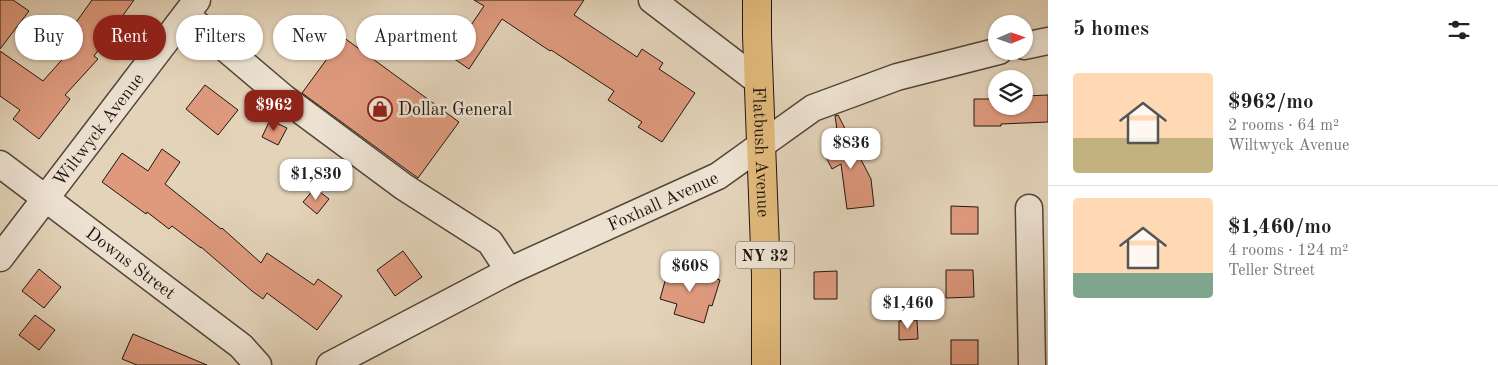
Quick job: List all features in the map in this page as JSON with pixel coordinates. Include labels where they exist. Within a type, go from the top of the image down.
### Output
[{"type":"main road","name":"Flatbush Avenue","points":[[757,0],[758,81],[766,275],[766,365]]},
{"type":"street","points":[[652,0],[758,81]]},
{"type":"street","points":[[192,8],[284,98],[404,186],[490,242],[509,272]]},
{"type":"street","name":"Wiltwyck Avenue","points":[[0,258],[192,8]]},
{"type":"street","points":[[1033,44],[1048,41]]},
{"type":"street","name":"Foxhall Avenue","points":[[330,365],[509,272],[718,176],[813,108],[897,77],[988,54]]},
{"type":"street","name":"Downs Street","points":[[0,164],[241,346],[258,365]]},
{"type":"street","points":[[1029,208],[1032,365]]},
{"type":"building","points":[[0,0],[13,0],[29,11],[26,15],[15,15],[15,29],[0,49]]},
{"type":"building","points":[[92,0],[134,0],[123,15],[93,15],[93,60],[97,60],[65,95],[70,99],[39,139],[13,119],[20,110],[0,96],[0,51],[43,81],[62,60],[83,60],[83,15],[81,15]]},
{"type":"building","points":[[474,0],[584,0],[574,15],[637,57],[642,49],[663,63],[659,69],[695,93],[662,142],[638,127],[642,122],[608,100],[614,91],[502,19],[476,58],[476,18],[484,6]]},
{"type":"building","name":"Dollar General","points":[[346,39],[356,47],[356,60],[374,60],[459,122],[418,178],[302,93],[326,60],[346,60]]},
{"type":"building","points":[[456,60],[475,60],[469,69]]},
{"type":"building","points":[[205,85],[238,110],[218,135],[186,109]]},
{"type":"building","points":[[1048,95],[1048,122],[974,126],[974,99],[988,99],[988,115],[1033,115],[1033,96]]},
{"type":"building","points":[[838,115],[871,179],[874,206],[847,209],[841,164],[832,169],[823,151],[839,143],[835,116]]},
{"type":"building","points":[[270,120],[287,128],[278,145],[262,137]]},
{"type":"building","points":[[162,149],[180,162],[165,184],[222,228],[261,263],[267,253],[314,285],[318,279],[342,296],[317,330],[267,293],[263,299],[201,247],[172,226],[169,229],[147,212],[146,214],[102,182],[122,153],[148,171]]},
{"type":"building","points":[[315,188],[329,199],[317,214],[303,202]]},
{"type":"building","points":[[951,206],[978,207],[978,234],[951,234]]},
{"type":"building","points":[[403,251],[422,277],[395,296],[377,270]]},
{"type":"building","points":[[669,267],[679,270],[680,267],[720,280],[712,306],[709,305],[704,323],[674,314],[677,304],[660,299]]},
{"type":"building","points":[[39,269],[61,287],[44,308],[22,291]]},
{"type":"building","points":[[946,270],[973,270],[974,297],[946,298]]},
{"type":"building","points":[[837,271],[837,299],[814,299],[814,272]]},
{"type":"building","points":[[35,315],[55,330],[39,350],[19,335]]},
{"type":"building","points":[[917,320],[918,339],[899,340],[899,321]]},
{"type":"building","points":[[133,334],[207,365],[137,365],[122,359]]},
{"type":"building","points":[[951,340],[978,340],[978,365],[951,365]]},
{"type":"place","name":"Dollar General","points":[[380,109]]}]
